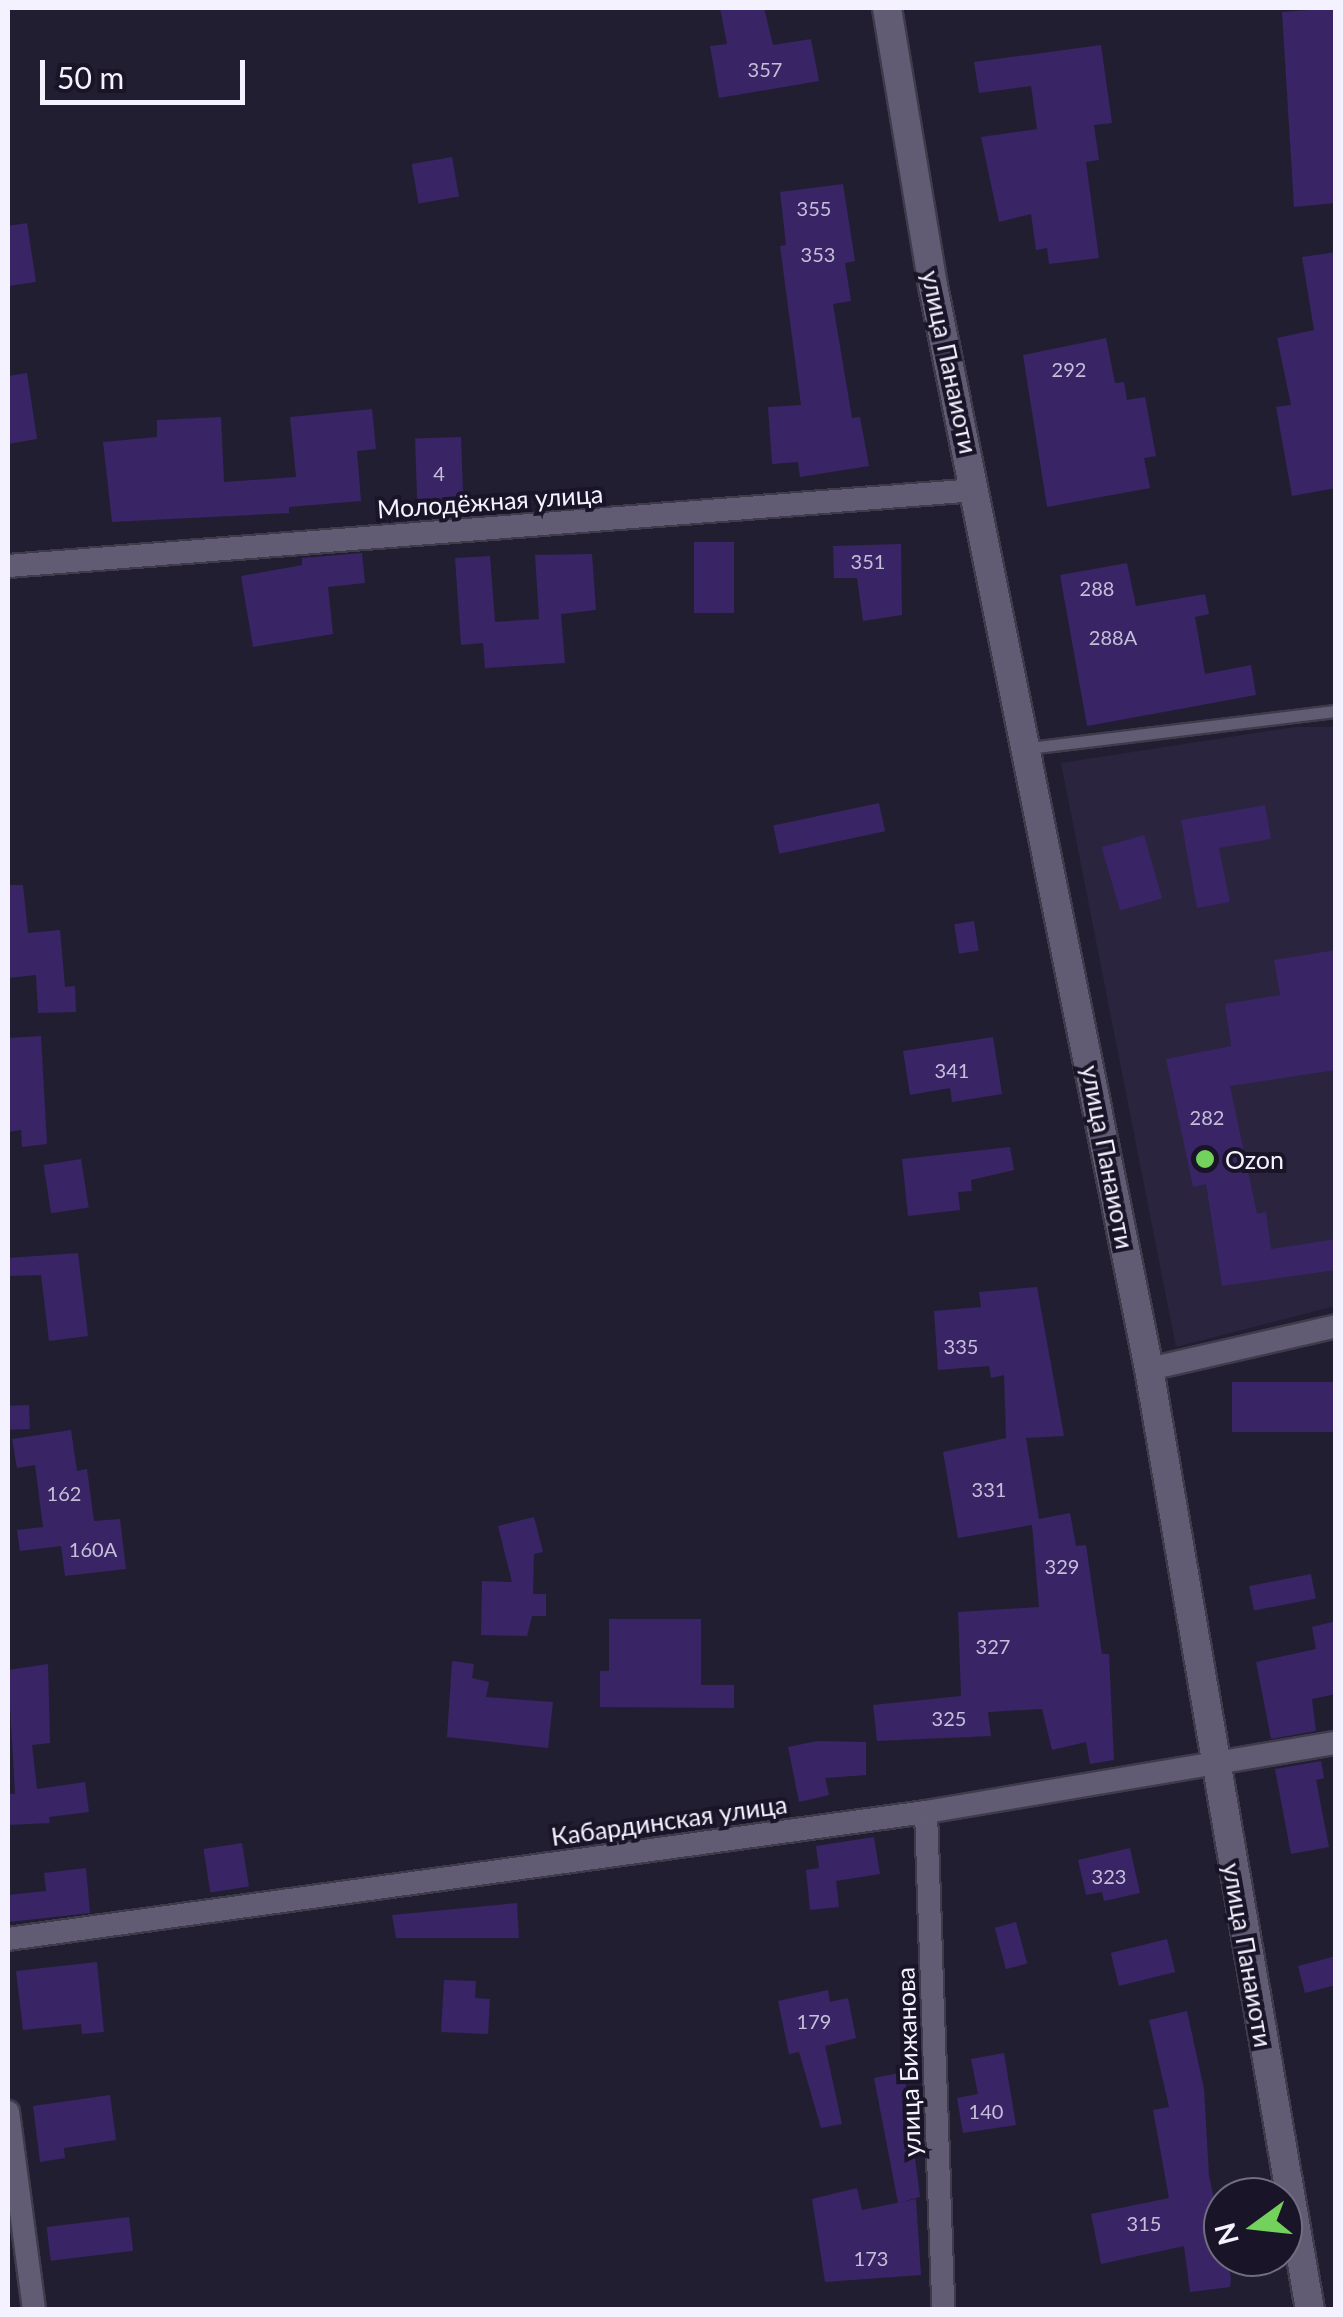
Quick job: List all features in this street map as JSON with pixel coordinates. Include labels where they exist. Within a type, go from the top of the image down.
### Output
[{"type":"street","name":"улица Панаиоти","points":[[887,8],[933,286],[1029,748],[1148,1370],[1310,2310]]},
{"type":"street","name":"Молодёжная улица","points":[[8,566],[976,490]]},
{"type":"street","points":[[1148,1370],[1336,1326]]},
{"type":"street","name":"Кабардинская улица","points":[[8,1939],[926,1812],[1214,1766],[1336,1742]]},
{"type":"street","name":"улица Бижанова","points":[[926,1812],[942,2310]]},
{"type":"street","points":[[8,2112],[34,2310]]},
{"type":"lane","points":[[1029,748],[1336,711]]},
{"type":"shaded area","points":[[1295,727],[1335,727],[1335,1306],[1176,1347],[1061,763]]},
{"type":"building","points":[[720,8],[764,8],[773,45],[811,39],[819,81],[719,98],[710,46],[727,44]]},
{"type":"building","points":[[1336,8],[1336,203],[1294,207],[1282,12]]},
{"type":"building","points":[[1101,45],[1112,123],[1094,125],[1099,160],[1086,162],[1099,258],[1049,264],[1047,248],[1036,250],[1031,214],[999,222],[981,137],[1037,129],[1031,86],[979,93],[974,62]]},
{"type":"building","points":[[452,157],[459,196],[419,204],[412,164]]},
{"type":"building","points":[[843,184],[855,261],[845,263],[851,301],[833,304],[852,418],[860,417],[869,466],[800,477],[798,462],[772,464],[768,407],[801,405],[780,246],[786,245],[780,192]]},
{"type":"building","points":[[27,223],[36,282],[8,286],[8,226]]},
{"type":"building","points":[[1336,252],[1336,488],[1292,496],[1276,407],[1291,405],[1277,338],[1314,330],[1302,257]]},
{"type":"building","points":[[1106,338],[1115,383],[1124,382],[1127,400],[1145,397],[1156,456],[1144,458],[1150,488],[1047,507],[1023,355]]},
{"type":"building","points":[[27,373],[37,439],[8,444],[8,376]]},
{"type":"building","points":[[372,409],[376,449],[357,451],[361,501],[289,507],[289,513],[112,522],[103,442],[157,437],[157,420],[221,417],[224,482],[296,477],[290,417]]},
{"type":"building","points":[[461,437],[463,507],[417,509],[415,439]]},
{"type":"building","points":[[694,542],[734,542],[734,613],[694,613]]},
{"type":"building","points":[[901,544],[902,615],[863,621],[857,578],[834,578],[833,546]]},
{"type":"building","points":[[362,553],[365,583],[328,587],[333,634],[253,647],[241,576],[302,565],[302,558]]},
{"type":"building","points":[[592,554],[596,610],[561,614],[565,663],[485,668],[483,643],[461,645],[455,558],[490,556],[495,622],[539,619],[535,555]]},
{"type":"building","points":[[1127,563],[1136,606],[1205,594],[1209,614],[1195,617],[1205,674],[1251,665],[1256,695],[1087,726],[1060,575]]},
{"type":"building","points":[[879,803],[885,831],[779,854],[773,825]]},
{"type":"building","points":[[1265,805],[1271,839],[1219,848],[1230,902],[1197,908],[1181,820]]},
{"type":"building","points":[[1144,835],[1162,898],[1120,911],[1102,847]]},
{"type":"building","points":[[8,885],[23,885],[28,933],[60,930],[65,987],[75,986],[76,1012],[38,1013],[36,975],[8,978]]},
{"type":"building","points":[[974,921],[979,951],[959,954],[954,924]]},
{"type":"building","points":[[1336,950],[1336,1070],[1230,1086],[1257,1214],[1266,1212],[1271,1249],[1336,1239],[1336,1270],[1222,1286],[1206,1184],[1193,1187],[1166,1059],[1231,1046],[1225,1004],[1280,995],[1274,960]]},
{"type":"building","points":[[41,1036],[47,1144],[22,1147],[21,1130],[8,1132],[8,1038]]},
{"type":"building","points":[[993,1037],[1002,1094],[952,1102],[950,1088],[910,1095],[903,1051]]},
{"type":"building","points":[[1010,1147],[1014,1170],[971,1180],[972,1191],[958,1192],[960,1210],[908,1216],[902,1159]]},
{"type":"building","points":[[81,1159],[89,1207],[51,1213],[43,1165]]},
{"type":"building","points":[[78,1253],[88,1336],[49,1341],[41,1275],[8,1276],[8,1258]]},
{"type":"building","points":[[1037,1287],[1064,1436],[1026,1438],[1039,1519],[1070,1513],[1076,1546],[1086,1545],[1102,1654],[1109,1654],[1114,1760],[1090,1764],[1086,1742],[1052,1750],[1042,1709],[988,1712],[991,1736],[877,1741],[873,1705],[961,1696],[958,1612],[1039,1607],[1032,1525],[958,1538],[943,1452],[1006,1438],[1004,1375],[991,1378],[989,1366],[938,1370],[934,1311],[981,1307],[979,1292]]},
{"type":"building","points":[[1232,1382],[1336,1382],[1336,1432],[1232,1432]]},
{"type":"building","points":[[29,1405],[30,1429],[9,1430],[8,1406]]},
{"type":"building","points":[[71,1430],[77,1471],[87,1469],[94,1521],[120,1519],[126,1569],[65,1576],[61,1546],[20,1551],[17,1530],[43,1527],[35,1465],[17,1468],[12,1439]]},
{"type":"building","points":[[534,1517],[543,1552],[534,1554],[533,1594],[546,1594],[546,1616],[532,1616],[527,1636],[481,1635],[482,1581],[512,1582],[498,1526]]},
{"type":"building","points":[[1311,1574],[1316,1599],[1254,1611],[1249,1586]]},
{"type":"building","points":[[609,1619],[701,1619],[701,1685],[734,1685],[734,1708],[600,1707],[600,1671],[609,1671]]},
{"type":"building","points":[[1336,1621],[1336,1694],[1312,1699],[1316,1731],[1271,1739],[1256,1662],[1316,1649],[1312,1627]]},
{"type":"building","points":[[452,1661],[474,1664],[472,1678],[489,1682],[486,1697],[553,1702],[548,1748],[447,1737]]},
{"type":"building","points":[[48,1664],[50,1743],[32,1745],[37,1789],[85,1782],[89,1812],[49,1817],[50,1823],[8,1825],[8,1794],[15,1794],[8,1670]]},
{"type":"building","points":[[817,1741],[866,1742],[866,1775],[825,1778],[829,1795],[799,1802],[788,1747]]},
{"type":"building","points":[[1321,1761],[1324,1778],[1316,1780],[1329,1847],[1291,1854],[1275,1769]]},
{"type":"building","points":[[874,1837],[880,1874],[836,1881],[839,1907],[810,1910],[806,1870],[819,1868],[816,1846]]},
{"type":"building","points":[[242,1843],[249,1886],[210,1893],[203,1849]]},
{"type":"building","points":[[1130,1848],[1140,1893],[1104,1901],[1102,1892],[1086,1895],[1078,1860]]},
{"type":"building","points":[[86,1868],[90,1913],[9,1922],[8,1895],[46,1891],[44,1873]]},
{"type":"building","points":[[517,1903],[519,1938],[396,1938],[392,1915]]},
{"type":"building","points":[[1016,1922],[1027,1964],[1006,1969],[995,1928]]},
{"type":"building","points":[[1167,1939],[1175,1972],[1119,1986],[1111,1953]]},
{"type":"building","points":[[1336,1956],[1336,1985],[1305,1993],[1298,1966]]},
{"type":"building","points":[[97,1962],[104,2032],[82,2034],[81,2024],[23,2030],[16,1971]]},
{"type":"building","points":[[444,1980],[476,1981],[475,1998],[490,1999],[488,2034],[441,2032]]},
{"type":"building","points":[[828,1990],[830,2002],[848,1998],[856,2038],[825,2046],[842,2124],[821,2128],[799,2052],[789,2054],[778,2001]]},
{"type":"building","points":[[1187,2011],[1204,2089],[1209,2177],[1203,2177],[1203,2277],[1231,2277],[1230,2287],[1190,2292],[1184,2246],[1101,2264],[1091,2214],[1169,2198],[1153,2110],[1169,2107],[1149,2020]]},
{"type":"building","points":[[1004,2053],[1016,2125],[963,2133],[957,2098],[978,2094],[971,2059]]},
{"type":"building","points":[[904,2072],[920,2197],[898,2203],[874,2078]]},
{"type":"building","points":[[110,2095],[116,2140],[64,2148],[65,2158],[40,2162],[33,2106]]},
{"type":"building","points":[[857,2188],[862,2210],[916,2199],[921,2275],[825,2282],[812,2199]]},
{"type":"building","points":[[129,2217],[133,2251],[51,2261],[47,2227]]},
{"type":"place","name":"Ozon","points":[[1205,1159]]}]
